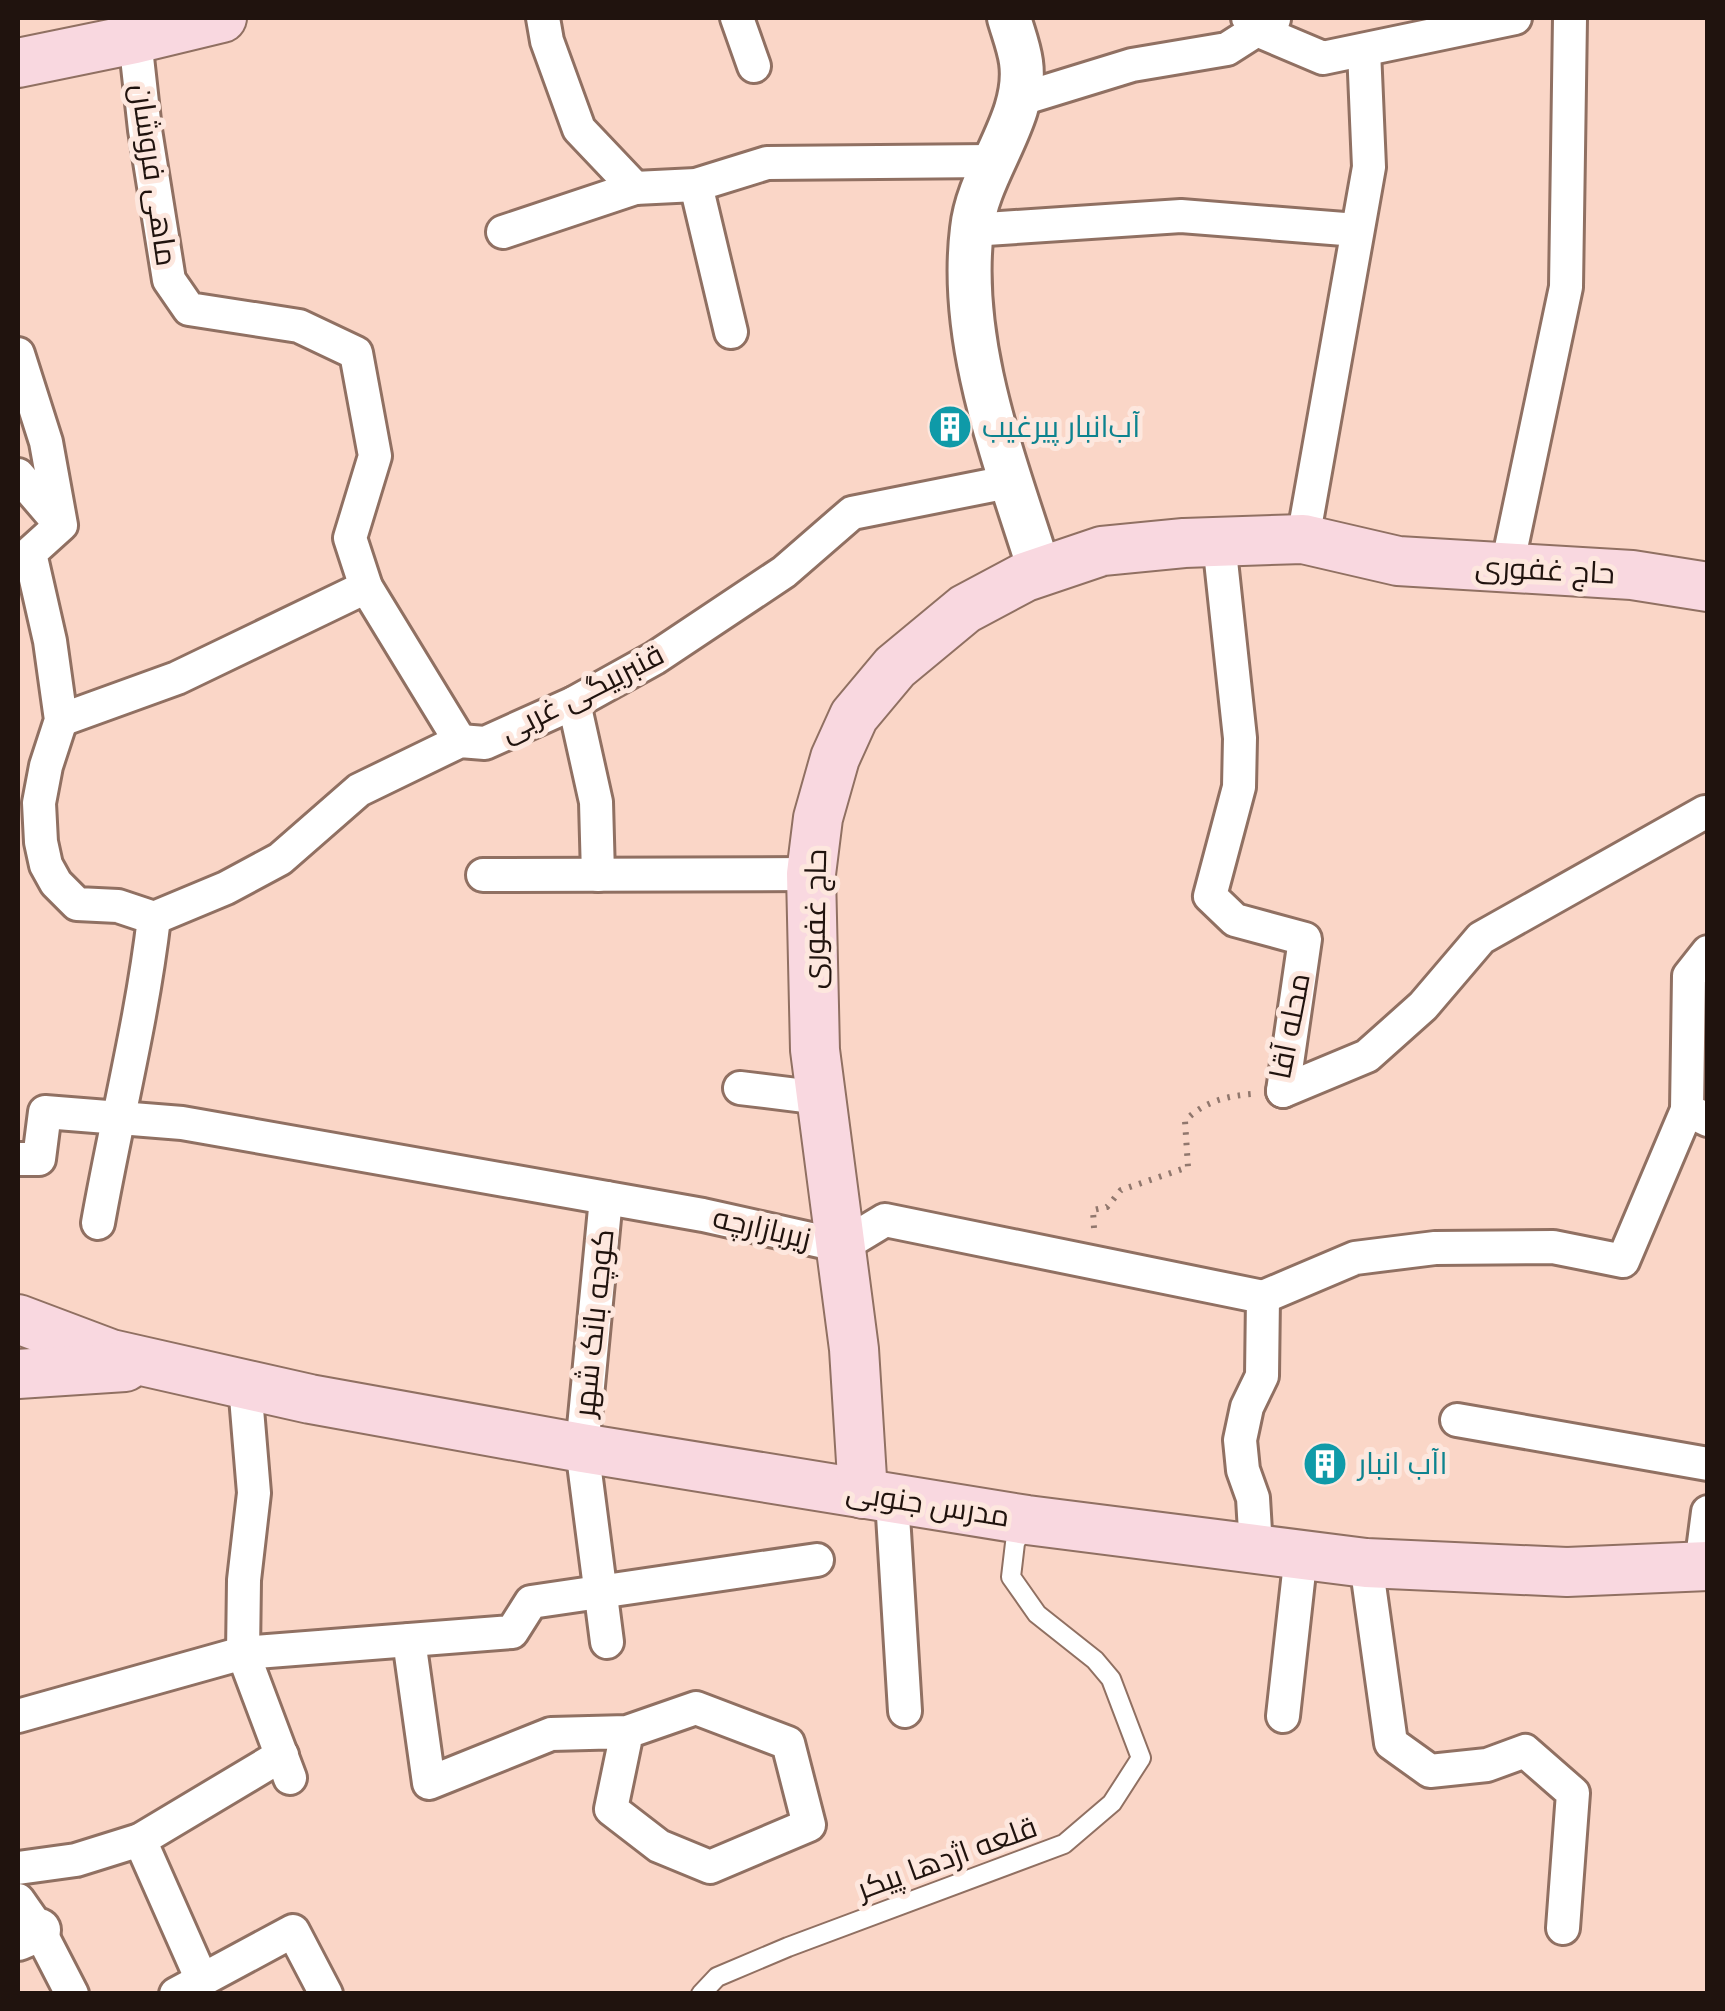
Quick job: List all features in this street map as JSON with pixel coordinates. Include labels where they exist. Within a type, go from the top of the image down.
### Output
[{"type":"main road","points":[[18,62],[222,18]]},
{"type":"main road","name":"حاج غفوری","points":[[878,1496],[854,1348],[815,1050],[812,874],[818,818],[834,758],[854,716],[895,666],[965,609],[1040,572],[1102,551],[1303,538],[1398,561],[1632,575],[1706,586]]},
{"type":"main road","name":"مدرس جنوبی","points":[[18,1319],[105,1352],[245,1385],[582,1448],[1027,1520],[1366,1562],[1567,1572],[1704,1566]]},
{"type":"main road","points":[[18,1374],[158,1365]]},
{"type":"street","points":[[543,18],[547,41],[578,130],[635,188]]},
{"type":"street","points":[[737,18],[754,66]]},
{"type":"street","points":[[1009,18],[1021,64],[1018,100],[978,196],[972,230],[970,298],[992,414],[1040,572]]},
{"type":"street","points":[[1018,100],[1132,65],[1227,50],[1261,22],[1323,58],[1516,18]]},
{"type":"street","points":[[1507,567],[1566,287],[1570,18]]},
{"type":"street","name":"ماهی فروشان","points":[[135,39],[169,280],[189,308],[299,326],[356,353],[375,456],[350,538],[366,587],[460,742]]},
{"type":"street","points":[[1303,538],[1369,167],[1364,50]]},
{"type":"street","points":[[503,232],[635,188],[696,185],[767,163],[992,161]]},
{"type":"street","points":[[696,185],[732,332]]},
{"type":"street","points":[[972,230],[1181,216],[1358,230]]},
{"type":"street","points":[[18,354],[46,442],[61,525]]},
{"type":"street","points":[[18,475],[61,525]]},
{"type":"street","name":"قنبربیگی غربی","points":[[154,918],[226,888],[280,859],[359,790],[460,742],[485,743],[574,704],[655,658],[784,572],[852,513],[1013,481]]},
{"type":"street","points":[[61,525],[30,553],[28,598],[50,641],[61,720],[39,803],[46,865],[56,884],[77,904],[118,906],[154,918],[148,972],[116,1116],[98,1222]]},
{"type":"street","name":"محله آقا","points":[[1219,542],[1240,738],[1238,787],[1210,896],[1235,920],[1305,938],[1283,1091]]},
{"type":"street","points":[[61,720],[178,678],[366,587]]},
{"type":"street","points":[[574,704],[596,802],[598,875]]},
{"type":"street","points":[[1283,1091],[1367,1056],[1423,1006],[1481,938],[1707,812]]},
{"type":"street","points":[[483,875],[812,874]]},
{"type":"street","points":[[1283,1716],[1278,1551],[1243,1470],[1240,1440],[1247,1407],[1262,1376],[1263,1297],[1354,1258],[1435,1248],[1553,1247],[1624,1261],[1697,1115],[1689,976],[1708,952]]},
{"type":"street","points":[[740,1088],[821,1098]]},
{"type":"street","name":"زیربازارچه","points":[[18,1159],[39,1159],[45,1112],[182,1123],[703,1215],[842,1246],[885,1220],[1263,1297]]},
{"type":"street","name":"کوچه بانک شهر","points":[[606,1198],[582,1448],[607,1642]]},
{"type":"street","points":[[18,1868],[76,1860],[140,1840],[286,1767],[243,1653],[244,1580],[254,1493],[245,1385]]},
{"type":"street","points":[[1457,1420],[1708,1464]]},
{"type":"street","points":[[878,1496],[905,1710]]},
{"type":"street","points":[[1704,1566],[1708,1512]]},
{"type":"street","points":[[18,1716],[243,1653],[512,1632],[531,1602],[817,1560]]},
{"type":"street","points":[[1366,1562],[1391,1742],[1430,1772],[1488,1764],[1525,1751],[1573,1793],[1563,1928]]},
{"type":"street","points":[[409,1640],[429,1783],[551,1734],[627,1732],[696,1708],[788,1742],[809,1825],[710,1866],[659,1846],[611,1809],[627,1732]]},
{"type":"street","points":[[140,1840],[189,1986],[292,1931],[326,1994]]},
{"type":"street","points":[[25,1923],[72,1994]]},
{"type":"lane","name":"قلعه اژدها پیکر","points":[[702,1994],[717,1978],[788,1946],[1064,1844],[1112,1804],[1141,1758],[1111,1679],[1095,1660],[1037,1614],[1011,1577],[1015,1543],[1027,1520]]},
{"type":"path","name":"محله آقا","points":[[1096,1265],[1092,1210],[1106,1207],[1121,1190],[1188,1168],[1185,1121],[1197,1109],[1228,1096],[1283,1091]]},
{"type":"place","name":"آب‌انبار پیرغیب","points":[[950,427]]},
{"type":"place","name":"اآب انبار","points":[[1325,1464]]}]
